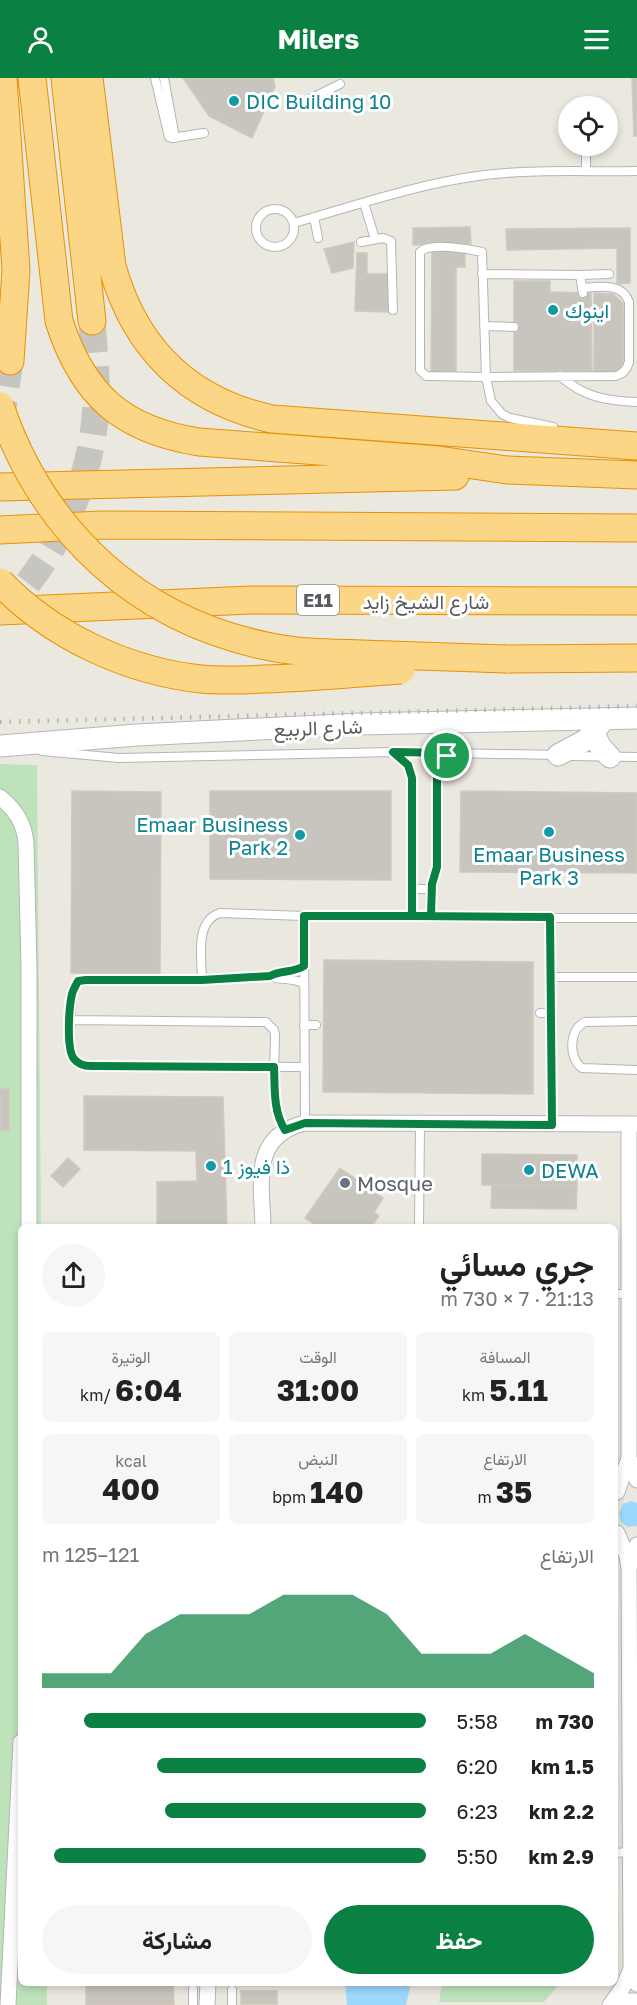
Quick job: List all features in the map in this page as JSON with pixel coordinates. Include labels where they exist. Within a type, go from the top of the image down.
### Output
[{"type":"highway","points":[[3,78],[16,270],[10,361]]},
{"type":"highway","points":[[32,78],[59,321],[68,349],[81,374],[99,396],[120,414],[145,428],[171,438],[199,442],[440,460],[507,470],[637,475]]},
{"type":"highway","points":[[66,78],[92,321]]},
{"type":"highway","points":[[89,78],[112,266],[117,285],[133,321],[149,345],[169,368],[200,392],[235,409],[272,419],[637,444]]},
{"type":"highway","points":[[0,406],[23,464],[41,495],[62,524],[112,574],[141,595],[204,628],[237,640],[272,648],[308,652],[506,659],[637,658]]},
{"type":"highway","points":[[0,487],[439,477],[507,470]]},
{"type":"highway","points":[[0,530],[101,525],[637,528]]},
{"type":"highway","points":[[0,582],[47,621],[95,649],[148,668],[193,678],[278,679],[506,659]]},
{"type":"highway","name":"شارع الشيخ زايد","points":[[0,611],[251,600],[637,601]]},
{"type":"main road","name":"شارع الربيع","points":[[1,746],[137,735],[337,725],[599,726],[637,718]]},
{"type":"main road","points":[[558,755],[577,746],[599,726]]},
{"type":"main road","points":[[599,726],[600,746],[610,757]]},
{"type":"street","points":[[0,797],[19,817],[26,843],[29,967],[29,1224]]},
{"type":"street","points":[[263,1224],[262,1166],[264,1154],[275,1136],[305,1123],[633,1124],[622,1294],[628,1458],[637,1480]]},
{"type":"street","points":[[618,1487],[628,1458]]},
{"type":"street","points":[[618,1492],[628,1488],[637,1489]]},
{"type":"street","points":[[618,1533],[630,1538],[637,1537]]},
{"type":"street","points":[[618,1536],[627,1556],[629,1568],[623,1853],[631,1969],[637,1984]]},
{"type":"street","points":[[629,1568],[637,1545]]},
{"type":"street","points":[[9,2005],[18,1808]]},
{"type":"street","points":[[611,2005],[631,1969]]},
{"type":"street","points":[[207,2005],[208,1986]]},
{"type":"street","points":[[216,2005],[217,1986]]},
{"type":"street","points":[[611,2005],[620,2001],[637,2001]]},
{"type":"lane","points":[[155,78],[167,134],[175,138],[204,133]]},
{"type":"lane","points":[[164,78],[175,138]]},
{"type":"lane","points":[[294,107],[340,84]]},
{"type":"lane","points":[[586,156],[586,171]]},
{"type":"lane","points":[[294,223],[419,188],[484,175],[517,172],[634,171],[637,181]]},
{"type":"lane","points":[[364,203],[375,239]]},
{"type":"lane","points":[[274,208],[286,212],[294,223],[292,237],[283,246],[276,247],[263,243],[256,232],[256,225],[262,213],[274,208]]},
{"type":"lane","points":[[314,217],[318,238]]},
{"type":"lane","points":[[361,242],[388,238],[391,241],[393,310]]},
{"type":"lane","points":[[561,429],[518,421],[502,414],[491,401],[486,377],[482,252],[461,248],[425,248],[420,252],[421,372],[426,376],[486,377],[560,376],[582,373],[619,375],[627,369],[629,362],[629,302],[627,296],[618,288],[582,290],[580,275]]},
{"type":"lane","points":[[482,274],[609,274]]},
{"type":"lane","points":[[484,326],[514,327]]},
{"type":"lane","points":[[560,376],[579,390],[600,400],[637,402]]},
{"type":"lane","points":[[583,433],[637,444]]},
{"type":"lane","points":[[1,746],[119,758],[393,752],[637,757]]},
{"type":"lane","points":[[393,752],[408,765],[412,778],[412,916]]},
{"type":"lane","points":[[431,916],[431,890],[437,870],[438,769],[443,759],[451,753]]},
{"type":"lane","points":[[412,889],[431,890]]},
{"type":"lane","points":[[202,980],[204,927],[206,922],[215,915],[226,913],[304,916],[637,918]]},
{"type":"lane","points":[[304,916],[305,1123]]},
{"type":"lane","points":[[550,917],[552,1125]]},
{"type":"lane","points":[[304,966],[270,976],[202,980],[78,981],[72,994],[70,1052],[73,1058],[84,1066],[305,1067]]},
{"type":"lane","points":[[270,976],[276,979],[296,980],[304,984]]},
{"type":"lane","points":[[551,977],[637,976]]},
{"type":"lane","points":[[541,1016],[551,1016]]},
{"type":"lane","points":[[70,1020],[266,1022],[274,1030],[275,1035],[276,1103],[285,1130]]},
{"type":"lane","points":[[304,1021],[315,1022]]},
{"type":"lane","points":[[637,1021],[585,1022],[573,1033],[575,1060],[582,1068],[587,1070],[637,1070]]},
{"type":"lane","points":[[418,1224],[420,1125]]},
{"type":"lane","points":[[193,1989],[193,2005]]},
{"type":"lane","points":[[232,1990],[232,2005]]},
{"type":"green space","points":[[0,764],[37,765],[41,1224],[18,1224],[18,1986],[47,1986],[47,2005],[0,2005]]},
{"type":"green space","points":[[442,1986],[557,1986],[544,2002],[439,2002]]},
{"type":"water","points":[[631,1501],[637,1503],[637,1526],[628,1527],[621,1522],[619,1513],[623,1504]]},
{"type":"water","points":[[345,1986],[410,1986],[406,2005],[347,2005]]},
{"type":"building","name":"DIC Building 10","points":[[183,78],[273,78],[275,87],[252,138],[209,116]]},
{"type":"building","points":[[632,78],[637,78],[637,136],[634,136]]},
{"type":"building","points":[[470,227],[471,244],[413,245],[413,228]]},
{"type":"building","points":[[630,228],[630,283],[617,284],[617,248],[507,250],[506,229]]},
{"type":"building","points":[[354,242],[353,268],[332,273],[324,249]]},
{"type":"building","points":[[465,250],[465,267],[456,267],[456,372],[431,372],[432,251]]},
{"type":"building","points":[[357,253],[367,253],[367,274],[389,274],[389,312],[355,311]]},
{"type":"building","name":"اينوك","points":[[514,281],[550,281],[550,292],[591,293],[592,371],[514,371]]},
{"type":"building","points":[[594,293],[613,294],[623,303],[624,366],[618,372],[594,372]]},
{"type":"building","points":[[72,791],[161,792],[160,974],[71,973]]},
{"type":"building","name":"Emaar Business Park 2","points":[[210,791],[391,791],[391,880],[210,879]]},
{"type":"building","name":"Emaar Business Park 3","points":[[461,791],[637,793],[637,873],[460,872]]},
{"type":"building","points":[[324,960],[533,962],[533,1094],[323,1092]]},
{"type":"building","points":[[0,1089],[9,1089],[9,1131],[0,1130]]},
{"type":"building","name":"ذا فيوز 1","points":[[84,1096],[223,1097],[227,1224],[157,1224],[157,1182],[197,1181],[196,1151],[84,1150]]},
{"type":"building","name":"DEWA","points":[[482,1154],[577,1155],[577,1186],[482,1185]]},
{"type":"building","points":[[68,1158],[80,1169],[63,1187],[51,1176]]},
{"type":"building","name":"Mosque","points":[[340,1168],[383,1198],[374,1212],[379,1216],[373,1224],[314,1224],[305,1218]]},
{"type":"building","points":[[492,1185],[577,1186],[576,1209],[491,1208]]},
{"type":"building","points":[[86,1986],[173,1986],[174,2005],[86,2005]]},
{"type":"building","points":[[241,1991],[277,1991],[277,2004],[241,2004]]},
{"type":"tunnel","points":[[1,614],[20,593],[54,544],[79,490],[93,433],[96,404],[92,321]]},
{"type":"tunnel","points":[[0,427],[10,361]]},
{"type":"railway","points":[[0,722],[637,706]]},
{"type":"place","name":"DIC Building 10","points":[[234,101]]},
{"type":"place","name":"اينوك","points":[[553,310]]},
{"type":"place","name":"Emaar Business Park 3","points":[[549,832]]},
{"type":"place","name":"Emaar Business Park 2","points":[[300,835]]},
{"type":"place","name":"ذا فيوز 1","points":[[211,1166]]},
{"type":"place","name":"DEWA","points":[[529,1170]]},
{"type":"place","name":"Mosque","points":[[345,1183]]},
{"type":"route","points":[[447,756],[440,764],[437,774],[437,870],[432,884],[431,916],[412,916],[304,916],[304,966],[292,972],[276,973],[270,976],[202,980],[78,981],[72,994],[70,1020],[69,1046],[73,1058],[84,1066],[274,1067],[276,1103],[281,1124],[285,1130],[305,1123],[552,1125],[550,917],[412,916],[412,778],[408,765],[393,752],[451,753],[447,756]]}]
